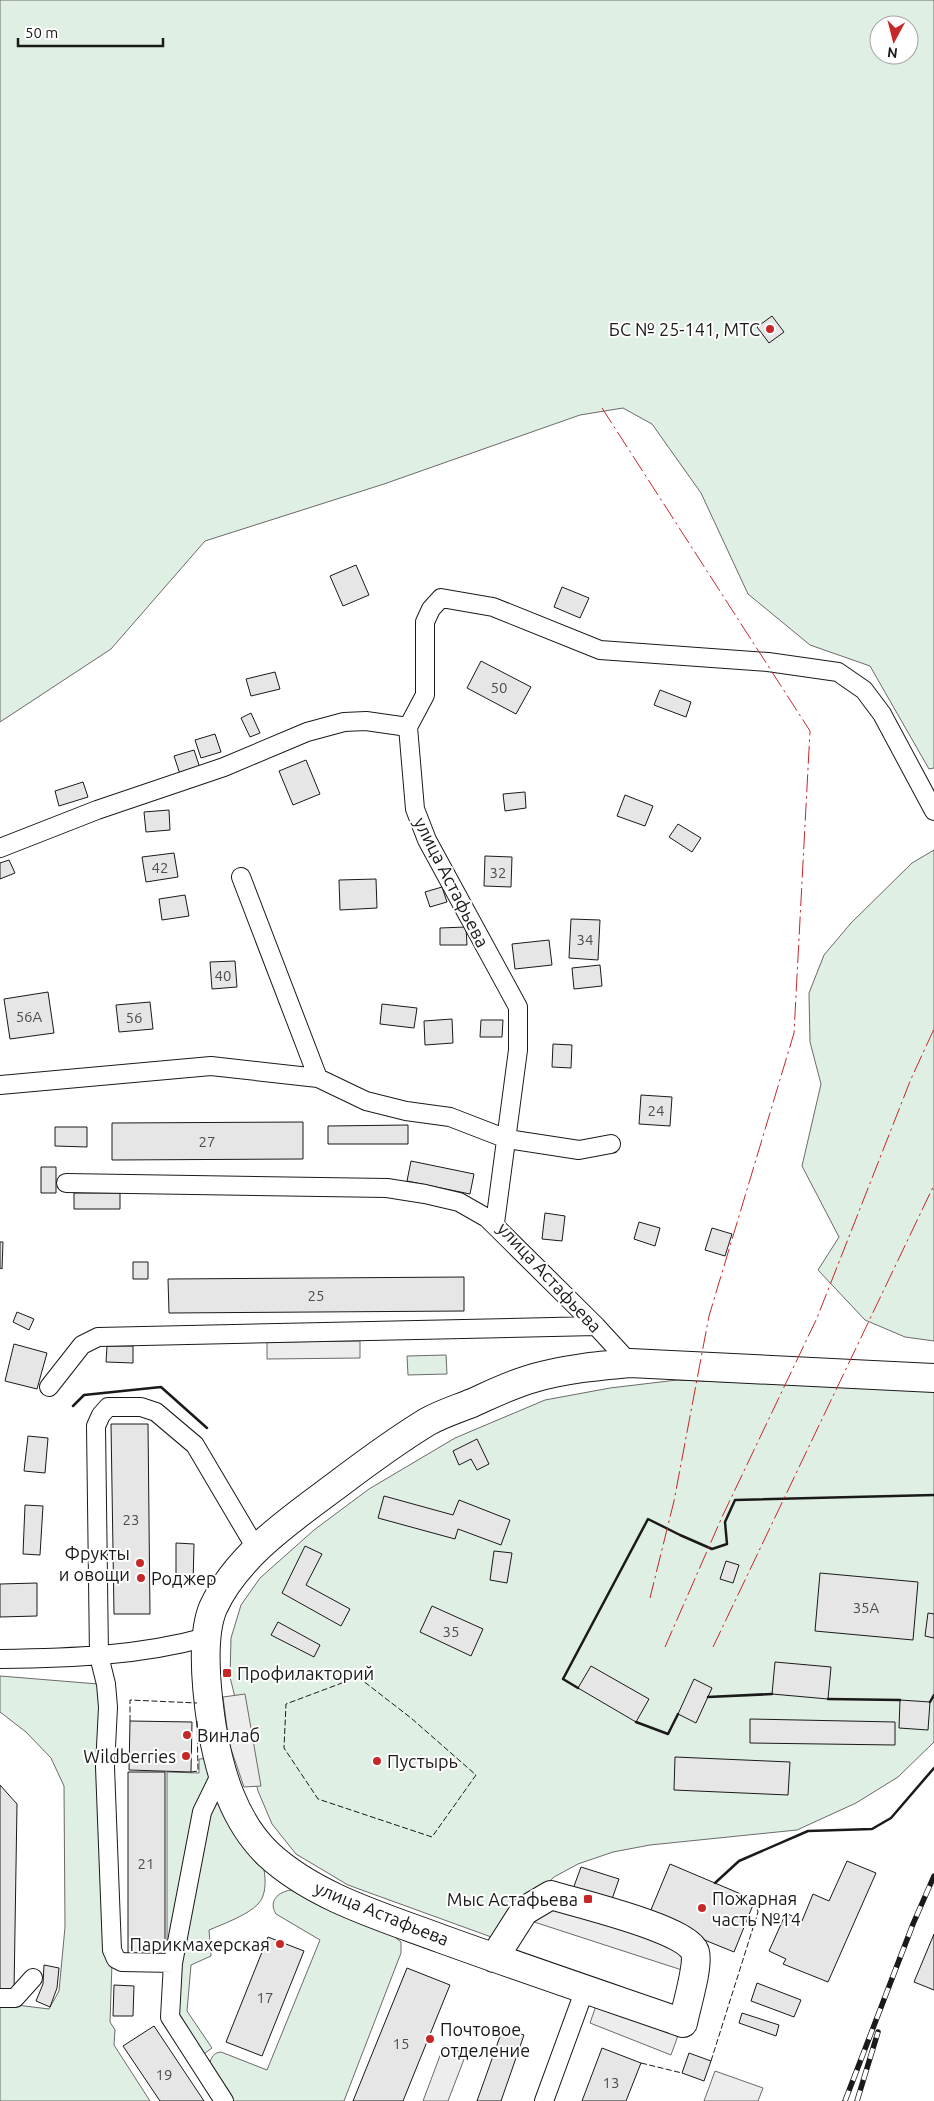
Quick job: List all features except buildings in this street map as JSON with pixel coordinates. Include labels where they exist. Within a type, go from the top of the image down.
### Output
[{"type":"main road","name":"улица Астафьева","points":[[494,1958],[524,1911],[551,1895],[655,1925],[688,1942],[695,1950],[696,1960],[682,2023],[494,1958],[325,1893],[284,1868],[266,1852],[243,1823],[222,1771],[215,1743],[208,1694],[207,1637],[213,1609],[234,1574],[257,1550],[304,1510],[373,1457],[430,1421],[533,1378],[582,1367],[630,1363],[934,1378]]},
{"type":"street","points":[[0,848],[97,810],[224,767],[307,732],[344,722],[366,721],[408,727],[426,695],[425,622],[430,609],[441,598],[492,607],[600,650],[768,662],[838,672],[864,690],[882,714],[934,811]]},
{"type":"street","name":"улица Астафьева","points":[[408,727],[415,809],[427,840],[518,1007],[518,1050],[495,1223],[630,1363]]},
{"type":"street","points":[[241,876],[318,1078]]},
{"type":"street","points":[[0,1085],[211,1066],[318,1078],[366,1102],[406,1111],[450,1117],[507,1139],[579,1150],[611,1144]]},
{"type":"street","points":[[66,1183],[387,1188],[459,1202],[495,1223]]},
{"type":"street","points":[[49,1387],[82,1345],[98,1337],[596,1326]]},
{"type":"street","points":[[173,1963],[122,1962],[116,1959],[112,1950],[105,1767],[108,1707],[106,1684],[99,1656],[96,1426],[101,1415],[108,1407],[141,1407],[156,1412],[195,1445],[257,1550]]},
{"type":"street","points":[[0,1659],[99,1656],[176,1646],[207,1637]]},
{"type":"street","points":[[222,1771],[202,1812],[173,1963],[170,2017],[224,2101]]},
{"type":"street","points":[[0,1998],[15,1998],[32,1978]]},
{"type":"street","points":[[544,2101],[585,1989]]},
{"type":"green space","points":[[0,0],[934,0],[934,768],[929,769],[870,666],[810,645],[748,594],[701,493],[652,424],[623,408],[580,415],[384,484],[205,541],[111,649],[0,722]]},
{"type":"green space","points":[[934,850],[934,1341],[905,1337],[865,1320],[818,1270],[839,1237],[802,1166],[821,1084],[810,1042],[809,993],[824,955],[851,923],[912,863]]},
{"type":"green space","points":[[446,1355],[447,1374],[408,1375],[407,1356]]},
{"type":"green space","points":[[677,1380],[934,1390],[934,1742],[898,1777],[856,1803],[797,1830],[650,1845],[613,1852],[578,1864],[554,1877],[533,1897],[505,1942],[348,1885],[296,1854],[272,1824],[258,1791],[230,1677],[231,1638],[241,1605],[260,1578],[314,1530],[369,1489],[455,1438],[545,1400],[610,1388]]},
{"type":"green space","points":[[0,1676],[98,1684],[112,1963],[110,2022],[115,2030],[114,2045],[150,2101],[0,2101],[0,2003],[49,2009],[59,1991],[65,1927],[64,1786],[51,1758],[26,1732],[0,1712]]},
{"type":"green space","points":[[214,1758],[264,1870],[265,1883],[263,1897],[254,1908],[235,1919],[209,1930],[211,1956],[191,1965],[187,2011],[212,2048],[201,2056],[172,2012],[167,1956],[167,1772],[199,1773],[199,1759]]},
{"type":"green space","points":[[291,1890],[335,1913],[391,1934],[401,1942],[401,1953],[344,2101],[232,2101],[209,2064],[212,2057],[214,2054],[221,2052],[267,2070],[320,1940],[276,1914],[273,1905],[274,1901],[278,1895]]},
{"type":"shaded area","points":[[360,1341],[360,1358],[267,1359],[267,1342]]},
{"type":"shaded area","points":[[245,1694],[261,1786],[244,1787],[229,1743],[223,1697]]},
{"type":"shaded area","points":[[549,1903],[678,1944],[688,1972],[531,1921]]},
{"type":"shaded area","points":[[598,2000],[680,2030],[671,2055],[590,2023]]},
{"type":"shaded area","points":[[444,2045],[466,2054],[448,2101],[423,2101]]},
{"type":"shaded area","points":[[715,2071],[763,2088],[758,2101],[704,2101]]},
{"type":"railway","points":[[845,2101],[913,1924],[934,1876]]},
{"type":"railway","points":[[857,2101],[878,2032]]},
{"type":"fence","points":[[358,1677],[411,1718],[476,1775],[432,1837],[318,1799],[284,1748],[286,1704],[358,1677]]},
{"type":"fence","points":[[130,1721],[130,1700],[197,1703]]},
{"type":"fence","points":[[191,1772],[198,1771],[197,1720]]},
{"type":"fence","points":[[711,2061],[758,1912],[755,1900]]},
{"type":"fence","points":[[641,2063],[682,2073]]},
{"type":"wall","points":[[73,1406],[84,1395],[161,1387],[207,1428]]},
{"type":"wall","points":[[578,1688],[563,1679],[648,1519],[712,1549],[727,1544],[725,1522],[735,1500],[934,1495]]},
{"type":"wall","points":[[708,1697],[772,1694]]},
{"type":"wall","points":[[930,1702],[934,1695]]},
{"type":"wall","points":[[828,1699],[900,1700]]},
{"type":"wall","points":[[636,1722],[668,1734],[678,1714]]},
{"type":"wall","points":[[715,1883],[739,1861],[808,1831],[872,1829],[891,1818],[934,1768]]},
{"type":"power","points":[[602,408],[810,731],[794,1033],[709,1316],[674,1501],[650,1598]]},
{"type":"power","points":[[665,1647],[722,1517],[817,1318],[911,1079],[934,1029]]},
{"type":"power","points":[[713,1647],[934,1185]]},
{"type":"place","name":"БС № 25-141, МТС","points":[[770,329]]},
{"type":"place","name":"Фрукты и овощи","points":[[140,1563]]},
{"type":"place","name":"Роджер","points":[[141,1578]]},
{"type":"place","name":"Профилакторий","points":[[227,1673]]},
{"type":"place","name":"Винлаб","points":[[187,1735]]},
{"type":"place","name":"Wildberries","points":[[186,1756]]},
{"type":"place","name":"Пустырь","points":[[377,1761]]},
{"type":"place","name":"Мыс Астафьева","points":[[588,1899]]},
{"type":"place","name":"Пожарная часть №14","points":[[702,1908]]},
{"type":"place","name":"Парикмахерская","points":[[280,1944]]},
{"type":"place","name":"Почтовое отделение","points":[[430,2039]]}]
